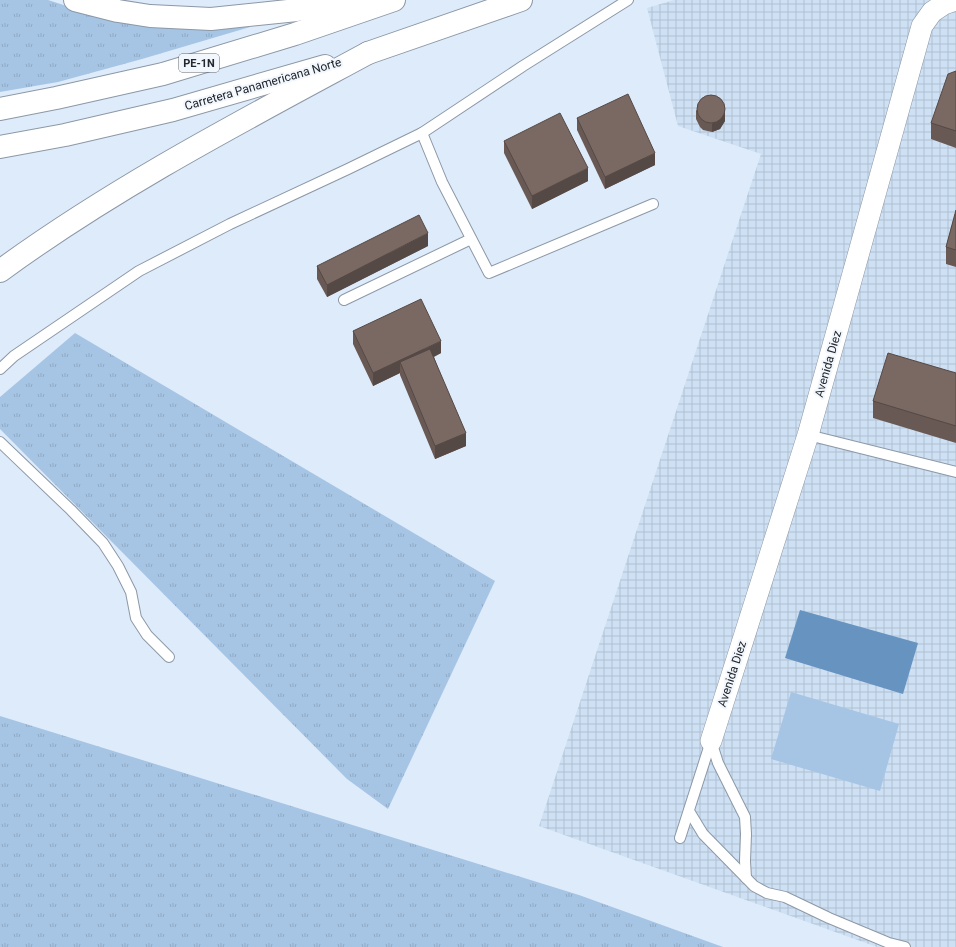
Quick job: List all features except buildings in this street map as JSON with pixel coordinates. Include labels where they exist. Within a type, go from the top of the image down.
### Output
[{"type":"highway","points":[[75,0],[118,11],[150,16],[211,19],[296,10],[361,0]]},
{"type":"highway","name":"PE-1N","points":[[0,109],[163,74],[295,34],[394,0]]},
{"type":"highway","name":"Carretera Panamericana Norte","points":[[0,147],[65,135],[173,110],[368,53],[521,0]]},
{"type":"highway","points":[[0,271],[143,177],[218,134],[368,53]]},
{"type":"street","name":"Avenida Diez","points":[[711,741],[808,435],[922,26],[932,12],[944,4],[956,0]]},
{"type":"lane","points":[[0,369],[14,356],[139,271],[230,224],[422,133],[628,0]]},
{"type":"lane","points":[[422,133],[442,182],[489,273],[652,204]]},
{"type":"lane","points":[[344,300],[471,239]]},
{"type":"lane","points":[[808,435],[956,472]]},
{"type":"lane","points":[[0,442],[103,543],[118,566],[131,592],[136,618],[148,635],[169,657]]},
{"type":"lane","points":[[680,838],[711,741]]},
{"type":"lane","points":[[711,741],[718,763],[745,817],[746,878]]},
{"type":"lane","points":[[689,811],[703,834],[754,886],[767,892],[785,897],[829,918],[905,947]]},
{"type":"shaded area","points":[[674,0],[956,0],[956,947],[877,947],[539,826],[761,154],[678,126],[647,8]]},
{"type":"shaded area","points":[[800,610],[918,643],[903,694],[785,658]]},
{"type":"green space","points":[[0,0],[48,0],[107,19],[165,28],[250,27],[58,82],[0,92]]},
{"type":"green space","points":[[75,333],[495,581],[388,809],[347,779],[0,429],[0,397]]},
{"type":"green space","points":[[791,692],[899,724],[880,791],[771,759]]},
{"type":"green space","points":[[0,716],[579,895],[723,947],[0,947]]}]
